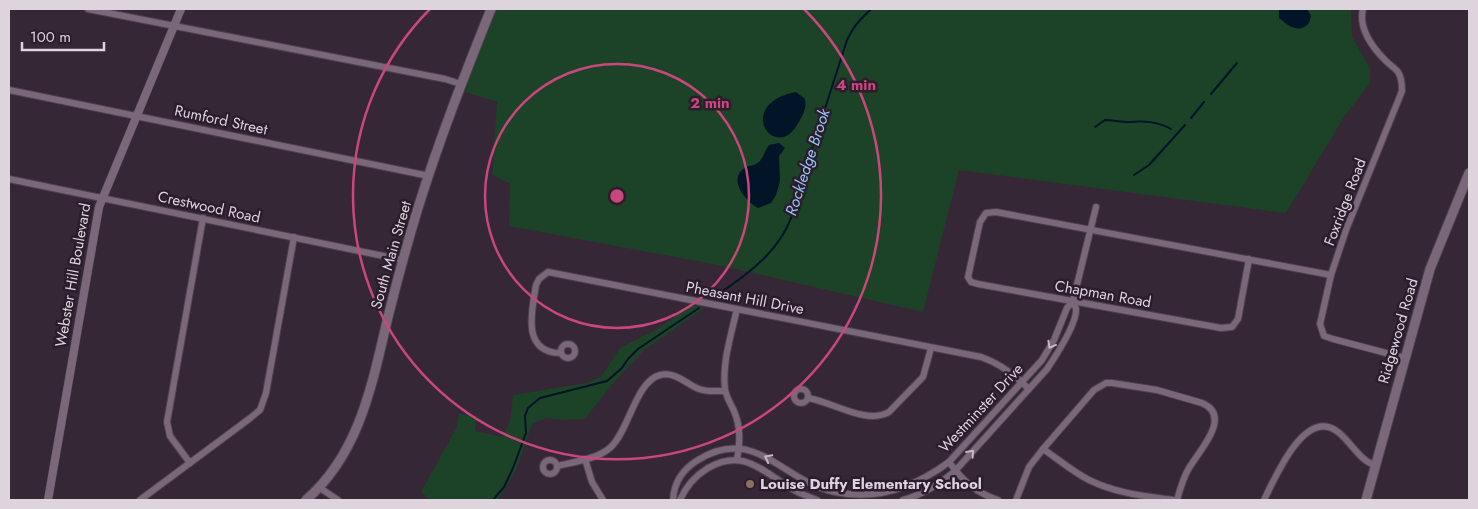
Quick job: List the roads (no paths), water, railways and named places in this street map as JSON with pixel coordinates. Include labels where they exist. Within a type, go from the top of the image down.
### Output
[{"type":"main road","name":"South Main Street","points":[[306,500],[320,488],[337,467],[347,451],[366,406],[403,260],[429,176],[461,84],[491,9]]},
{"type":"main road","name":"Ridgewood Road","points":[[1366,500],[1430,269],[1469,173]]},
{"type":"street","points":[[88,9],[446,79],[461,84]]},
{"type":"street","name":"Webster Hill Boulevard","points":[[48,500],[97,213],[181,9]]},
{"type":"street","name":"Foxridge Road","points":[[1363,9],[1363,26],[1369,40],[1376,51],[1398,72],[1402,80],[1402,91],[1346,230],[1331,275],[1320,324],[1324,336],[1405,358]]},
{"type":"street","name":"Rumford Street","points":[[9,90],[429,176]]},
{"type":"street","name":"Crestwood Road","points":[[9,179],[403,260]]},
{"type":"street","name":"Westminster Drive","points":[[673,500],[678,480],[691,465],[716,452],[740,448],[762,454],[791,474],[815,486],[835,492],[858,495],[875,495],[908,486],[937,471],[949,462],[1042,360],[1054,340],[1067,308],[1073,301],[1096,207]]},
{"type":"street","name":"Chapman Road","points":[[1089,230],[996,212],[986,213],[980,222],[968,277],[971,282],[1221,328],[1232,327],[1238,319],[1249,259]]},
{"type":"street","points":[[190,463],[170,436],[167,422],[203,218]]},
{"type":"street","points":[[1089,230],[1331,275]]},
{"type":"street","points":[[140,500],[257,413],[264,402],[294,237]]},
{"type":"street","name":"Pheasant Hill Drive","points":[[560,353],[542,346],[531,329],[536,285],[543,274],[548,272],[981,357],[995,362],[1029,389]]},
{"type":"street","name":"Westminster Drive","points":[[904,500],[938,485],[955,471],[1047,369],[1060,351],[1068,333],[1076,310],[1073,301]]},
{"type":"street","points":[[737,309],[724,366],[725,391],[739,424],[740,448],[737,460]]},
{"type":"street","points":[[808,398],[863,415],[884,414],[896,405],[923,377],[931,348]]},
{"type":"street","points":[[557,466],[604,452],[614,443],[644,388],[654,377],[669,374],[701,389],[725,391]]},
{"type":"street","points":[[1016,500],[1029,467],[1044,448],[1094,390],[1106,383],[1157,390],[1207,405],[1213,411],[1215,420],[1213,429],[1189,468],[1175,500],[1106,488],[1087,479],[1044,448]]},
{"type":"street","points":[[1264,500],[1282,465],[1300,439],[1313,428],[1330,427],[1338,432],[1368,462],[1375,465]]},
{"type":"street","points":[[585,459],[592,482],[603,500]]},
{"type":"street","points":[[680,500],[686,487],[701,473],[719,464],[737,460],[757,466],[793,490],[818,500]]},
{"type":"street","points":[[949,462],[968,485],[981,494],[998,500]]},
{"type":"street","points":[[320,488],[338,500]]},
{"type":"water","points":[[1279,9],[1307,9],[1311,16],[1309,23],[1305,27],[1293,28],[1279,18]]},
{"type":"water","points":[[796,92],[805,99],[804,113],[799,122],[788,135],[778,138],[770,134],[765,127],[763,118],[767,108],[777,98]]},
{"type":"water","points":[[779,143],[785,148],[779,156],[780,181],[776,195],[771,203],[758,208],[745,197],[738,186],[737,180],[744,168],[759,162],[769,145]]},
{"type":"waterway","name":"Rockledge Brook","points":[[715,296],[742,278],[759,263],[774,247],[785,231],[795,206],[847,40],[855,26],[871,9]]},
{"type":"waterway","points":[[1211,94],[1237,63]]},
{"type":"waterway","points":[[1191,118],[1204,102]]},
{"type":"waterway","points":[[1095,127],[1105,120],[1150,122],[1161,124],[1171,129]]},
{"type":"waterway","points":[[1134,175],[1149,165],[1185,125]]},
{"type":"waterway","name":"Rockledge Brook","points":[[493,500],[504,487],[513,468],[526,433],[525,416],[528,408],[540,398],[607,381],[622,368],[638,349],[699,308]]},
{"type":"place","name":"Louise Duffy Elementary School","points":[[750,484]]}]
